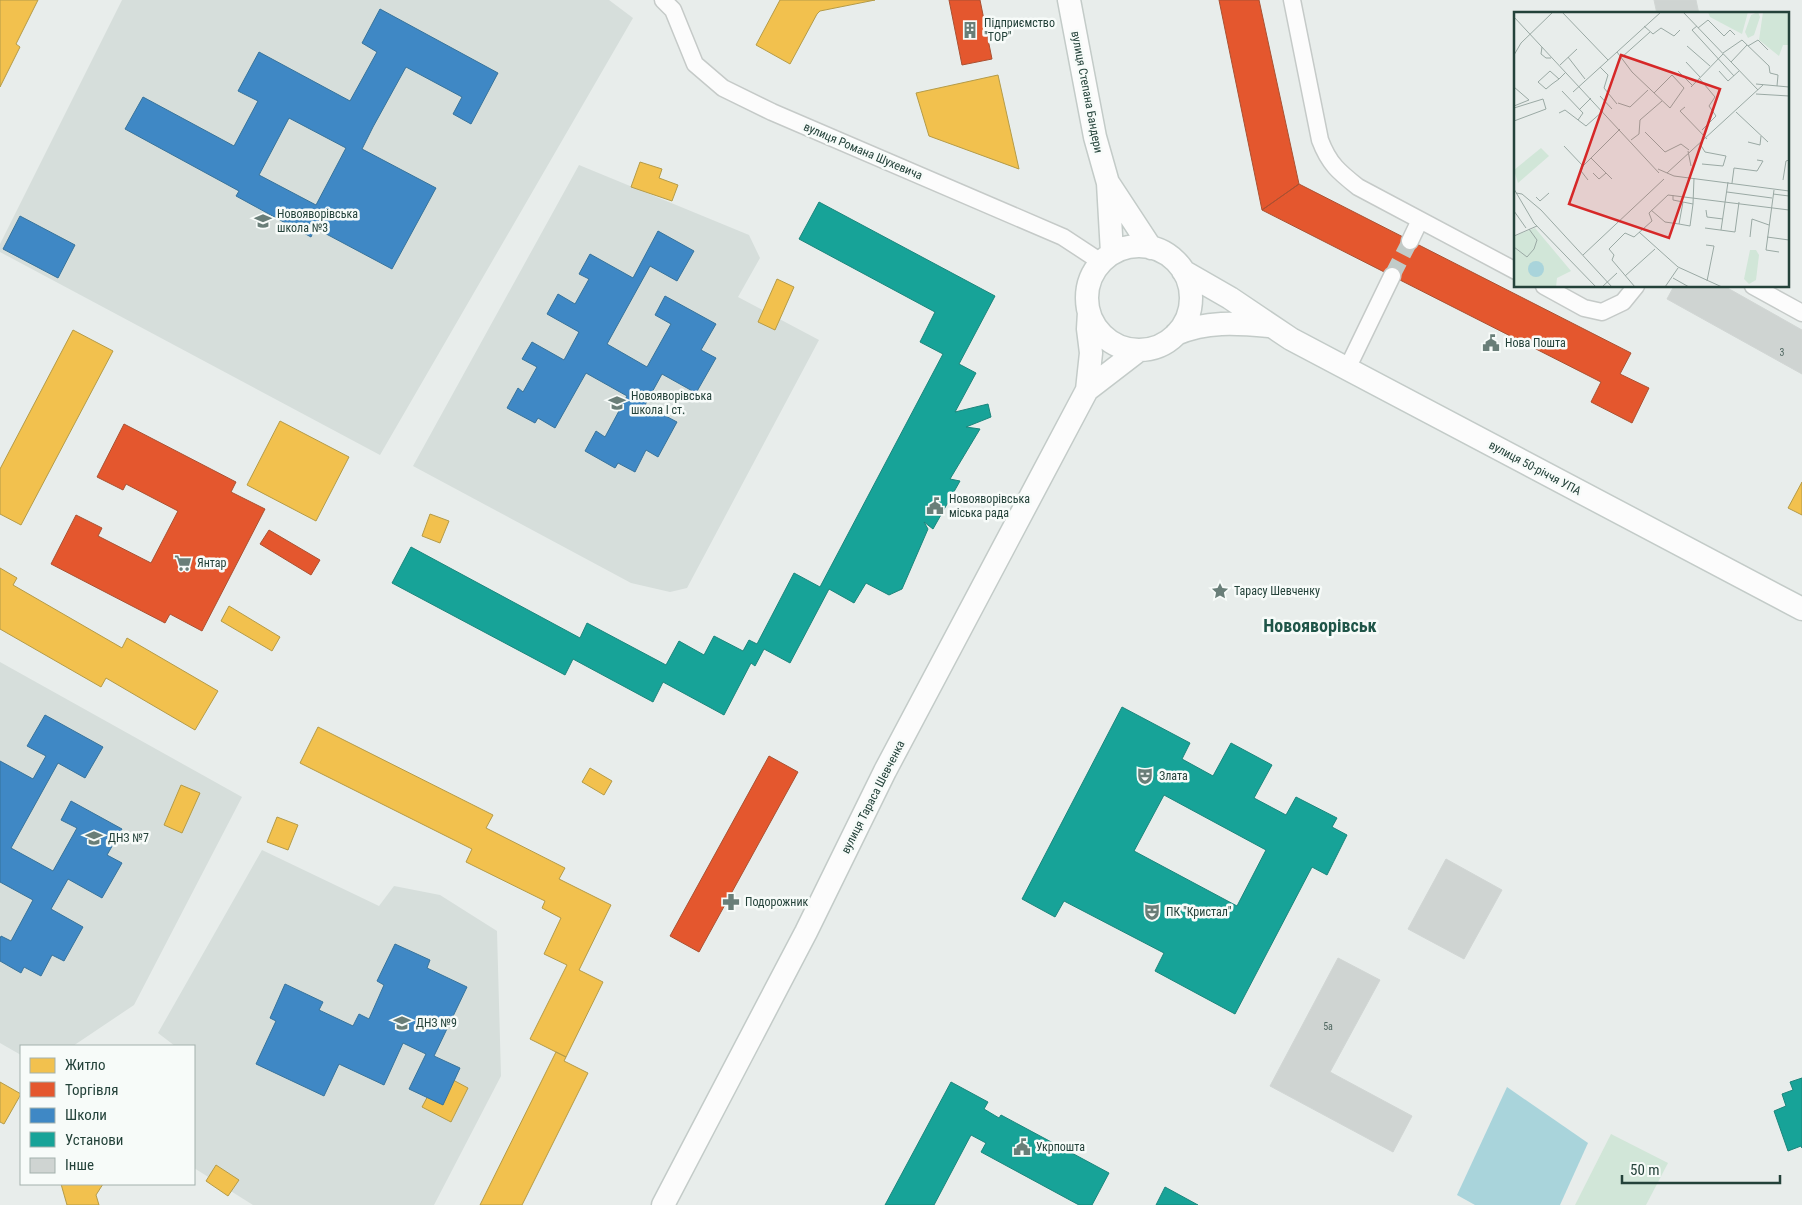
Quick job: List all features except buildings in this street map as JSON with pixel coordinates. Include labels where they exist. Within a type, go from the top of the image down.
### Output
[{"type":"street","name":"вулиця Романа Шухевича","points":[[664,0],[673,10],[695,64],[723,88],[772,112],[1063,237],[1107,258]]},
{"type":"street","name":"вулиця Степана Бандери","points":[[1069,0],[1095,137],[1108,183],[1107,258]]},
{"type":"street","points":[[1292,0],[1320,140],[1326,156],[1358,188],[1514,270]]},
{"type":"street","name":"вулиця Степана Бандери","points":[[1108,183],[1151,248]]},
{"type":"street","points":[[1410,241],[1420,220]]},
{"type":"street","points":[[1131,247],[1151,248],[1164,253],[1175,261],[1183,271],[1190,297],[1186,317],[1176,334],[1165,343],[1139,350],[1126,348],[1113,343],[1102,335],[1094,324],[1089,312],[1087,299],[1088,285],[1093,272],[1107,258],[1131,247]]},
{"type":"street","name":"вулиця 50-річчя УПА","points":[[1183,271],[1230,298],[1291,339],[1802,609]]},
{"type":"street","points":[[1347,369],[1392,276]]},
{"type":"street","points":[[1548,288],[1584,308],[1602,312],[1623,302],[1634,288]]},
{"type":"street","points":[[1756,288],[1802,314]]},
{"type":"street","name":"вулиця Тараса Шевченка","points":[[663,1205],[806,932],[889,764],[1087,390],[1091,353],[1089,312]]},
{"type":"street","name":"вулиця 50-річчя УПА","points":[[1176,334],[1190,328],[1208,324],[1227,323],[1270,326]]},
{"type":"street","name":"вулиця Тараса Шевченка","points":[[1087,390],[1139,350]]},
{"type":"shaded area","name":"Новояворівська школа №3","points":[[122,0],[609,0],[633,18],[380,455],[0,252],[0,244]]},
{"type":"shaded area","name":"Новояворівська школа І ст.","points":[[579,165],[749,235],[760,258],[738,297],[819,340],[687,588],[670,592],[631,583],[413,466]]},
{"type":"shaded area","points":[[0,662],[242,797],[134,1005],[74,1045],[20,1045],[20,1054],[0,1043]]},
{"type":"shaded area","points":[[262,850],[379,906],[394,886],[440,895],[497,931],[501,1076],[434,1205],[253,1205],[195,1169],[195,1045],[174,1045],[158,1033]]},
{"type":"green space","points":[[1611,1134],[1668,1163],[1646,1205],[1575,1205]]},
{"type":"water","points":[[1507,1087],[1588,1143],[1560,1205],[1475,1205],[1457,1195]]},
{"type":"tunnel","points":[[1392,276],[1410,241]]},
{"type":"place","name":"Підприємство \"ТОР\"","points":[[970,30]]},
{"type":"place","name":"Новояворівська школа №3","points":[[263,221]]},
{"type":"place","name":"Нова Пошта","points":[[1491,343]]},
{"type":"place","name":"Новояворівська школа І ст.","points":[[617,403]]},
{"type":"place","name":"Новояворівська міська рада","points":[[935,506]]},
{"type":"place","name":"Янтар","points":[[183,563]]},
{"type":"place","name":"Тарасу Шевченку","points":[[1220,591]]},
{"type":"place","name":"Злата","points":[[1145,776]]},
{"type":"place","name":"ДНЗ №7","points":[[94,838]]},
{"type":"place","name":"Подорожник","points":[[731,902]]},
{"type":"place","name":"ПК \"Кристал\"","points":[[1152,912]]},
{"type":"place","name":"ДНЗ №9","points":[[402,1023]]},
{"type":"place","name":"Укрпошта","points":[[1022,1147]]},
{"type":"district","name":"Новояворівськ","points":[[1320,625]]}]
